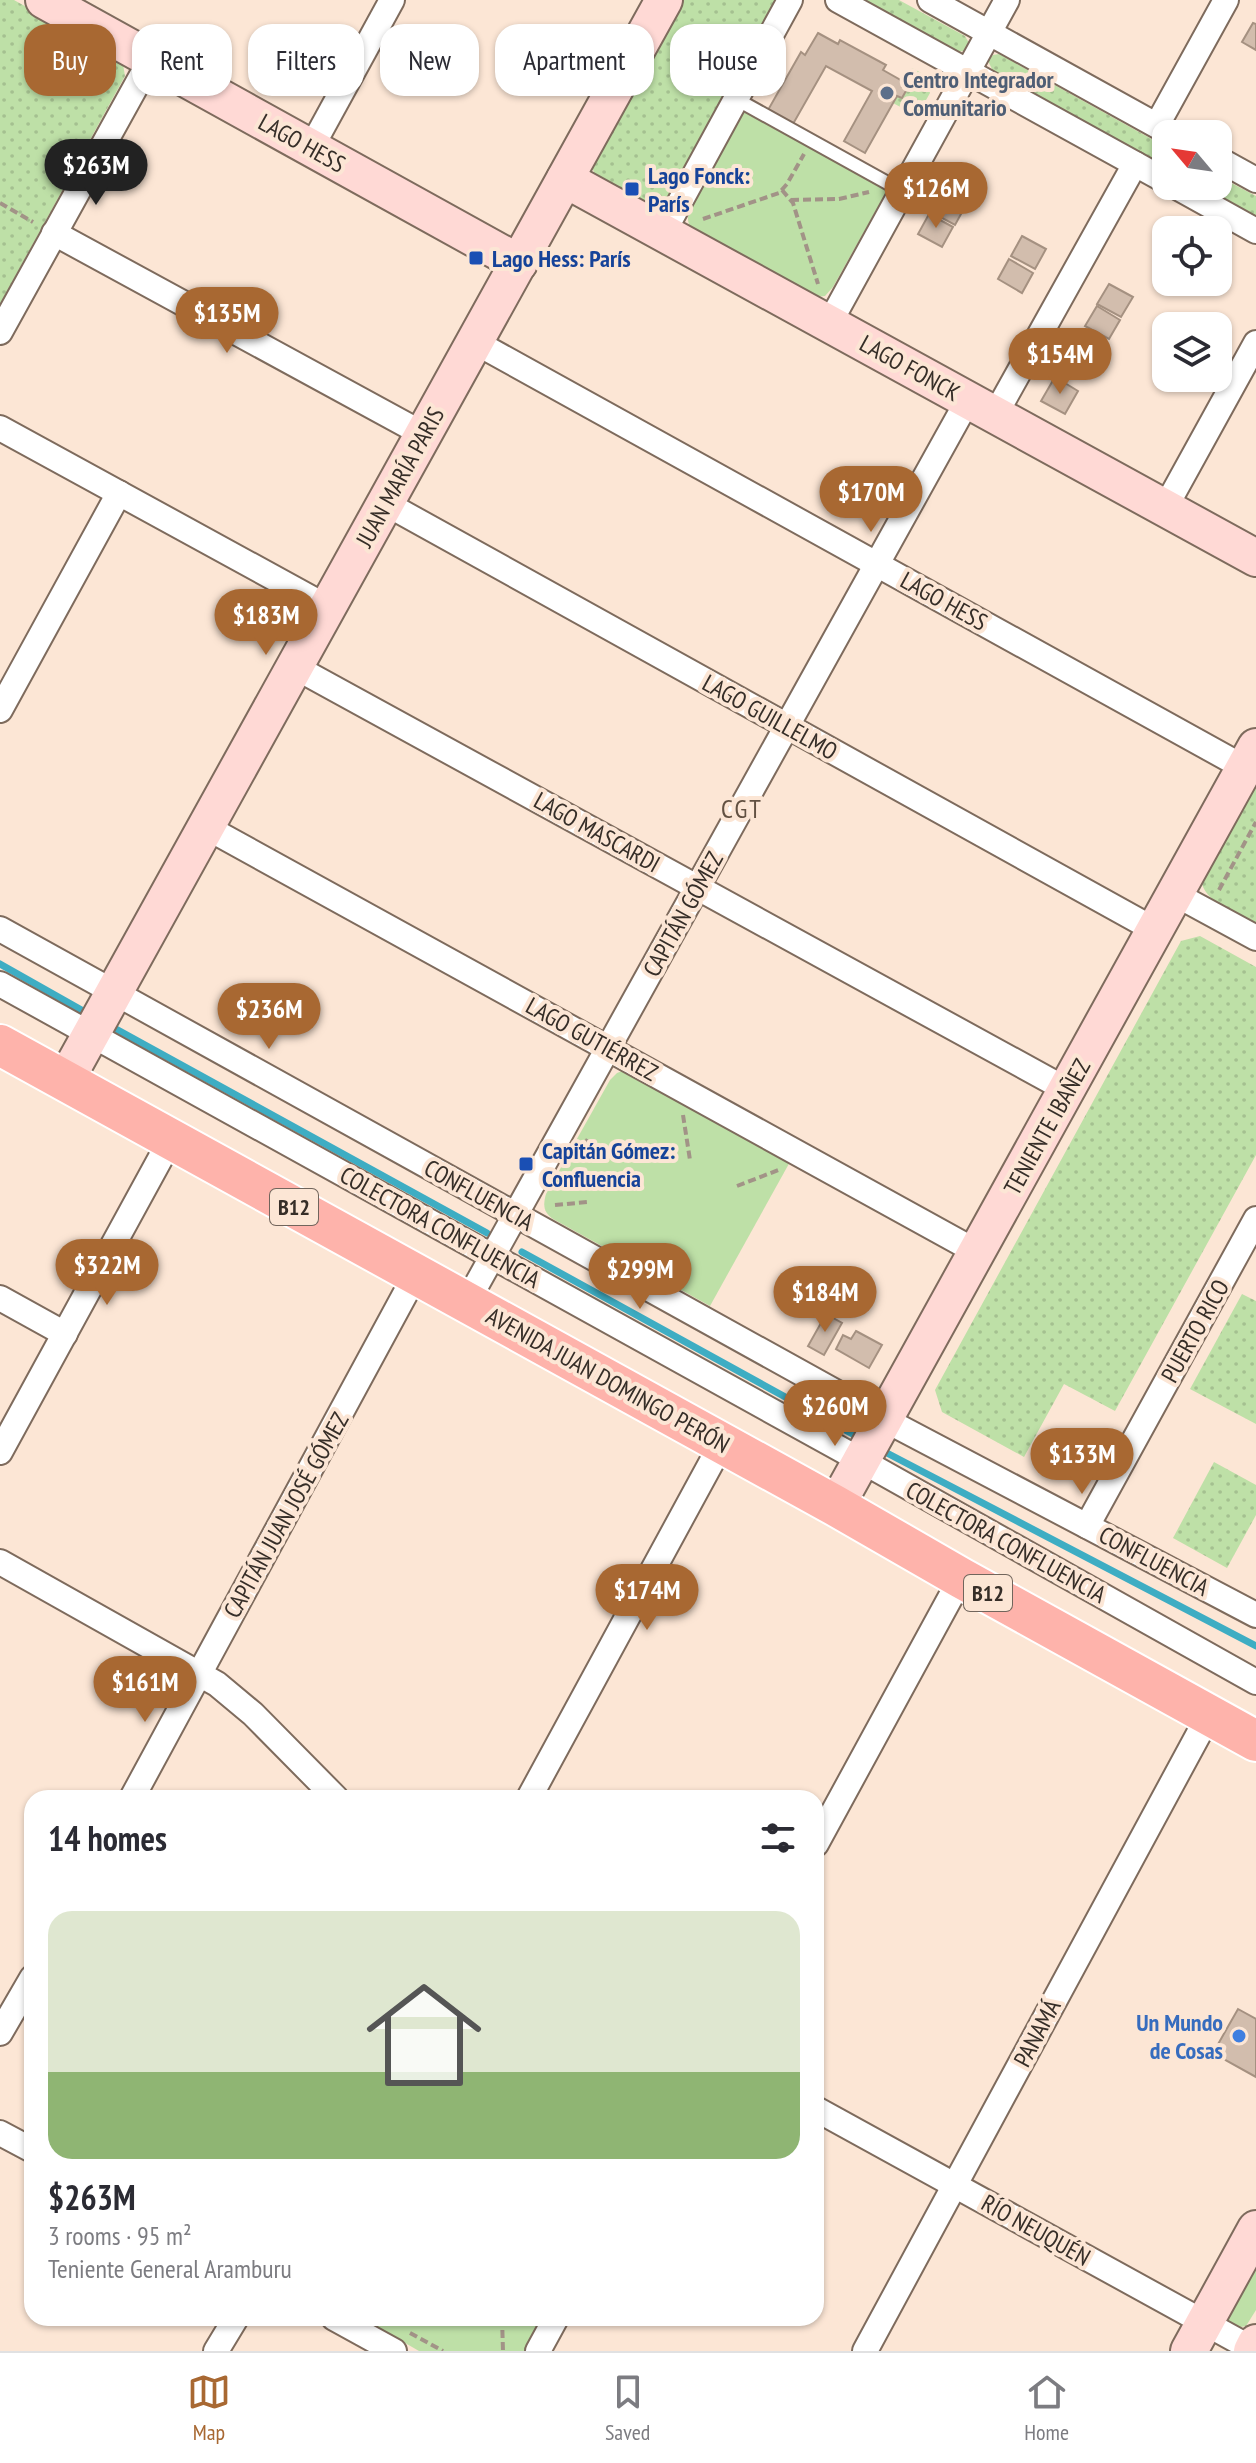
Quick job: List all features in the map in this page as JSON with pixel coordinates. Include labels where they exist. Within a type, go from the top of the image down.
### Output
[{"type":"main road","name":"AVENIDA JUAN DOMINGO PERÓN","points":[[0,1045],[1256,1741]]},
{"type":"street","name":"LAGO HESS","points":[[44,0],[132,49]]},
{"type":"street","points":[[311,148],[392,0]]},
{"type":"street","name":"JUAN MARÍA PARIS","points":[[65,1081],[664,0]]},
{"type":"street","points":[[663,233],[790,0]]},
{"type":"street","points":[[838,0],[1152,173]]},
{"type":"street","points":[[930,0],[1152,123]]},
{"type":"street","points":[[829,324],[890,190],[968,72],[1007,0]]},
{"type":"street","points":[[1169,120],[1226,0]]},
{"type":"street","points":[[0,332],[132,93]]},
{"type":"street","name":"LAGO HESS","points":[[218,96],[519,263]]},
{"type":"street","name":"CAPITÁN GÓMEZ","points":[[467,1302],[877,564],[982,408],[1135,164]]},
{"type":"street","points":[[1232,167],[1256,180]]},
{"type":"street","name":"LAGO FONCK","points":[[565,179],[1256,558]]},
{"type":"street","points":[[1200,200],[1256,231]]},
{"type":"street","points":[[54,233],[423,434]]},
{"type":"street","name":"LAGO HESS","points":[[475,342],[877,564],[1250,758]]},
{"type":"street","points":[[1165,508],[1256,343]]},
{"type":"street","points":[[0,428],[327,607]]},
{"type":"street","points":[[3,697],[119,493]]},
{"type":"street","name":"LAGO GUILLELMO","points":[[385,503],[1155,930]]},
{"type":"street","name":"LAGO MASCARDI","points":[[295,667],[1067,1090]]},
{"type":"street","name":"TENIENTE IBAÑEZ","points":[[836,1506],[1250,758]]},
{"type":"street","name":"LAGO GUTIÉRREZ","points":[[206,827],[977,1252]]},
{"type":"street","points":[[1175,894],[1256,938]]},
{"type":"street","name":"CONFLUENCIA","points":[[0,929],[885,1419],[1256,1615]]},
{"type":"street","name":"COLECTORA CONFLUENCIA","points":[[0,984],[1256,1682]]},
{"type":"street","points":[[0,1452],[171,1139]]},
{"type":"street","name":"PUERTO RICO","points":[[1087,1526],[1256,1219]]},
{"type":"street","name":"CAPITÁN JUAN JOSÉ GÓMEZ","points":[[136,1790],[416,1274]]},
{"type":"street","points":[[0,1298],[65,1334]]},
{"type":"street","points":[[533,1790],[722,1443]]},
{"type":"street","points":[[0,1562],[200,1673],[244,1706],[328,1790]]},
{"type":"street","points":[[824,1829],[961,1578]]},
{"type":"street","name":"PANAMÁ","points":[[865,2351],[1209,1715]]},
{"type":"street","points":[[0,2033],[24,1992]]},
{"type":"street","name":"RÍO NEUQUÉN","points":[[824,2113],[955,2186],[1197,2337],[1254,2349]]},
{"type":"street","points":[[0,2133],[24,2146]]},
{"type":"street","points":[[1197,2337],[1256,2229]]},
{"type":"street","points":[[216,2351],[231,2326]]},
{"type":"street","points":[[349,2326],[394,2351]]},
{"type":"street","points":[[538,2351],[552,2326]]},
{"type":"lane","points":[[736,99],[890,190]]},
{"type":"path","points":[[697,221],[782,190],[806,150]]},
{"type":"path","points":[[782,190],[791,200],[822,287],[811,287]]},
{"type":"path","points":[[791,200],[839,199],[890,190]]},
{"type":"path","points":[[0,203],[54,233]]},
{"type":"path","points":[[1214,900],[1256,822]]},
{"type":"path","points":[[682,1109],[690,1160]]},
{"type":"path","points":[[585,1140],[614,1155]]},
{"type":"path","points":[[737,1186],[787,1167]]},
{"type":"path","points":[[553,1198],[556,1212]]},
{"type":"path","points":[[555,1205],[588,1202]]},
{"type":"path","points":[[669,1274],[681,1253]]},
{"type":"path","points":[[502,2326],[503,2351]]},
{"type":"green space","points":[[0,0],[14,0],[57,24],[24,24],[24,96],[114,96],[0,304]]},
{"type":"green space","points":[[681,0],[776,0],[763,24],[670,24],[670,96],[724,96],[669,196],[660,205],[650,206],[595,176],[592,166],[630,96],[654,96],[654,50]]},
{"type":"green space","points":[[863,0],[899,0],[965,36],[969,43],[963,51],[957,51]]},
{"type":"green space","points":[[999,54],[1152,139],[1152,158],[993,71],[988,61]]},
{"type":"green space","points":[[116,57],[123,64],[125,76],[116,92]]},
{"type":"green space","points":[[912,68],[925,75],[930,93],[917,116],[893,103],[906,89],[902,87]]},
{"type":"green space","points":[[745,111],[888,189],[825,296],[814,297],[692,230],[689,225],[690,209]]},
{"type":"green space","points":[[1232,183],[1256,196],[1256,216],[1227,200],[1232,200]]},
{"type":"green space","points":[[1256,778],[1256,923],[1215,901],[1208,895],[1201,879]]},
{"type":"green space","points":[[1200,936],[1256,967],[1256,1155],[1115,1411],[1064,1384],[1024,1457],[942,1412],[935,1390],[1181,941]]},
{"type":"green space","points":[[622,1071],[791,1160],[710,1306],[553,1219],[546,1211],[546,1194],[610,1080]]},
{"type":"green space","points":[[1242,1294],[1256,1301],[1256,1424],[1190,1389]]},
{"type":"green space","points":[[1214,1462],[1256,1485],[1256,1515],[1227,1568],[1173,1538]]},
{"type":"green space","points":[[1256,2253],[1256,2310],[1246,2326],[1236,2328],[1229,2322],[1229,2315]]},
{"type":"green space","points":[[376,2326],[550,2326],[536,2351],[419,2351]]},
{"type":"building","points":[[1253,23],[1256,24],[1256,50],[1242,42]]},
{"type":"building","name":"Centro Integrador Comunitario","points":[[818,33],[838,44],[840,40],[886,65],[883,70],[904,82],[902,87],[907,89],[902,98],[897,96],[865,153],[844,141],[872,91],[826,66],[793,124],[768,110],[776,96],[786,96],[786,78],[801,52],[805,55]]},
{"type":"building","points":[[942,192],[966,205],[955,225],[931,212]]},
{"type":"building","points":[[929,214],[953,227],[942,247],[918,234]]},
{"type":"building","points":[[1022,236],[1046,249],[1035,269],[1011,256]]},
{"type":"building","points":[[1009,259],[1033,273],[1022,293],[998,279]]},
{"type":"building","points":[[1109,284],[1133,297],[1121,317],[1097,304]]},
{"type":"building","points":[[1097,306],[1120,320],[1109,339],[1085,326]]},
{"type":"building","points":[[1055,377],[1078,391],[1065,414],[1041,401]]},
{"type":"building","points":[[826,1314],[842,1323],[824,1355],[808,1346]]},
{"type":"building","points":[[856,1331],[882,1345],[869,1368],[836,1349],[843,1335],[851,1339]]},
{"type":"building","name":"Un Mundo de Cosas","points":[[1238,2009],[1256,2019],[1256,2077],[1213,2053]]},
{"type":"waterway","points":[[0,964],[85,1012]]},
{"type":"waterway","points":[[116,1029],[487,1233]]},
{"type":"waterway","points":[[522,1252],[858,1437]]},
{"type":"waterway","points":[[885,1452],[1256,1646]]},
{"type":"place","name":"Centro Integrador Comunitario","points":[[887,93]]},
{"type":"place","name":"Lago Fonck: París","points":[[632,189]]},
{"type":"place","name":"Lago Hess: París","points":[[476,258]]},
{"type":"place","name":"Capitán Gómez: Confluencia","points":[[526,1164]]},
{"type":"place","name":"Un Mundo de Cosas","points":[[1239,2036]]},
{"type":"district","name":"CGT","points":[[742,808]]}]
